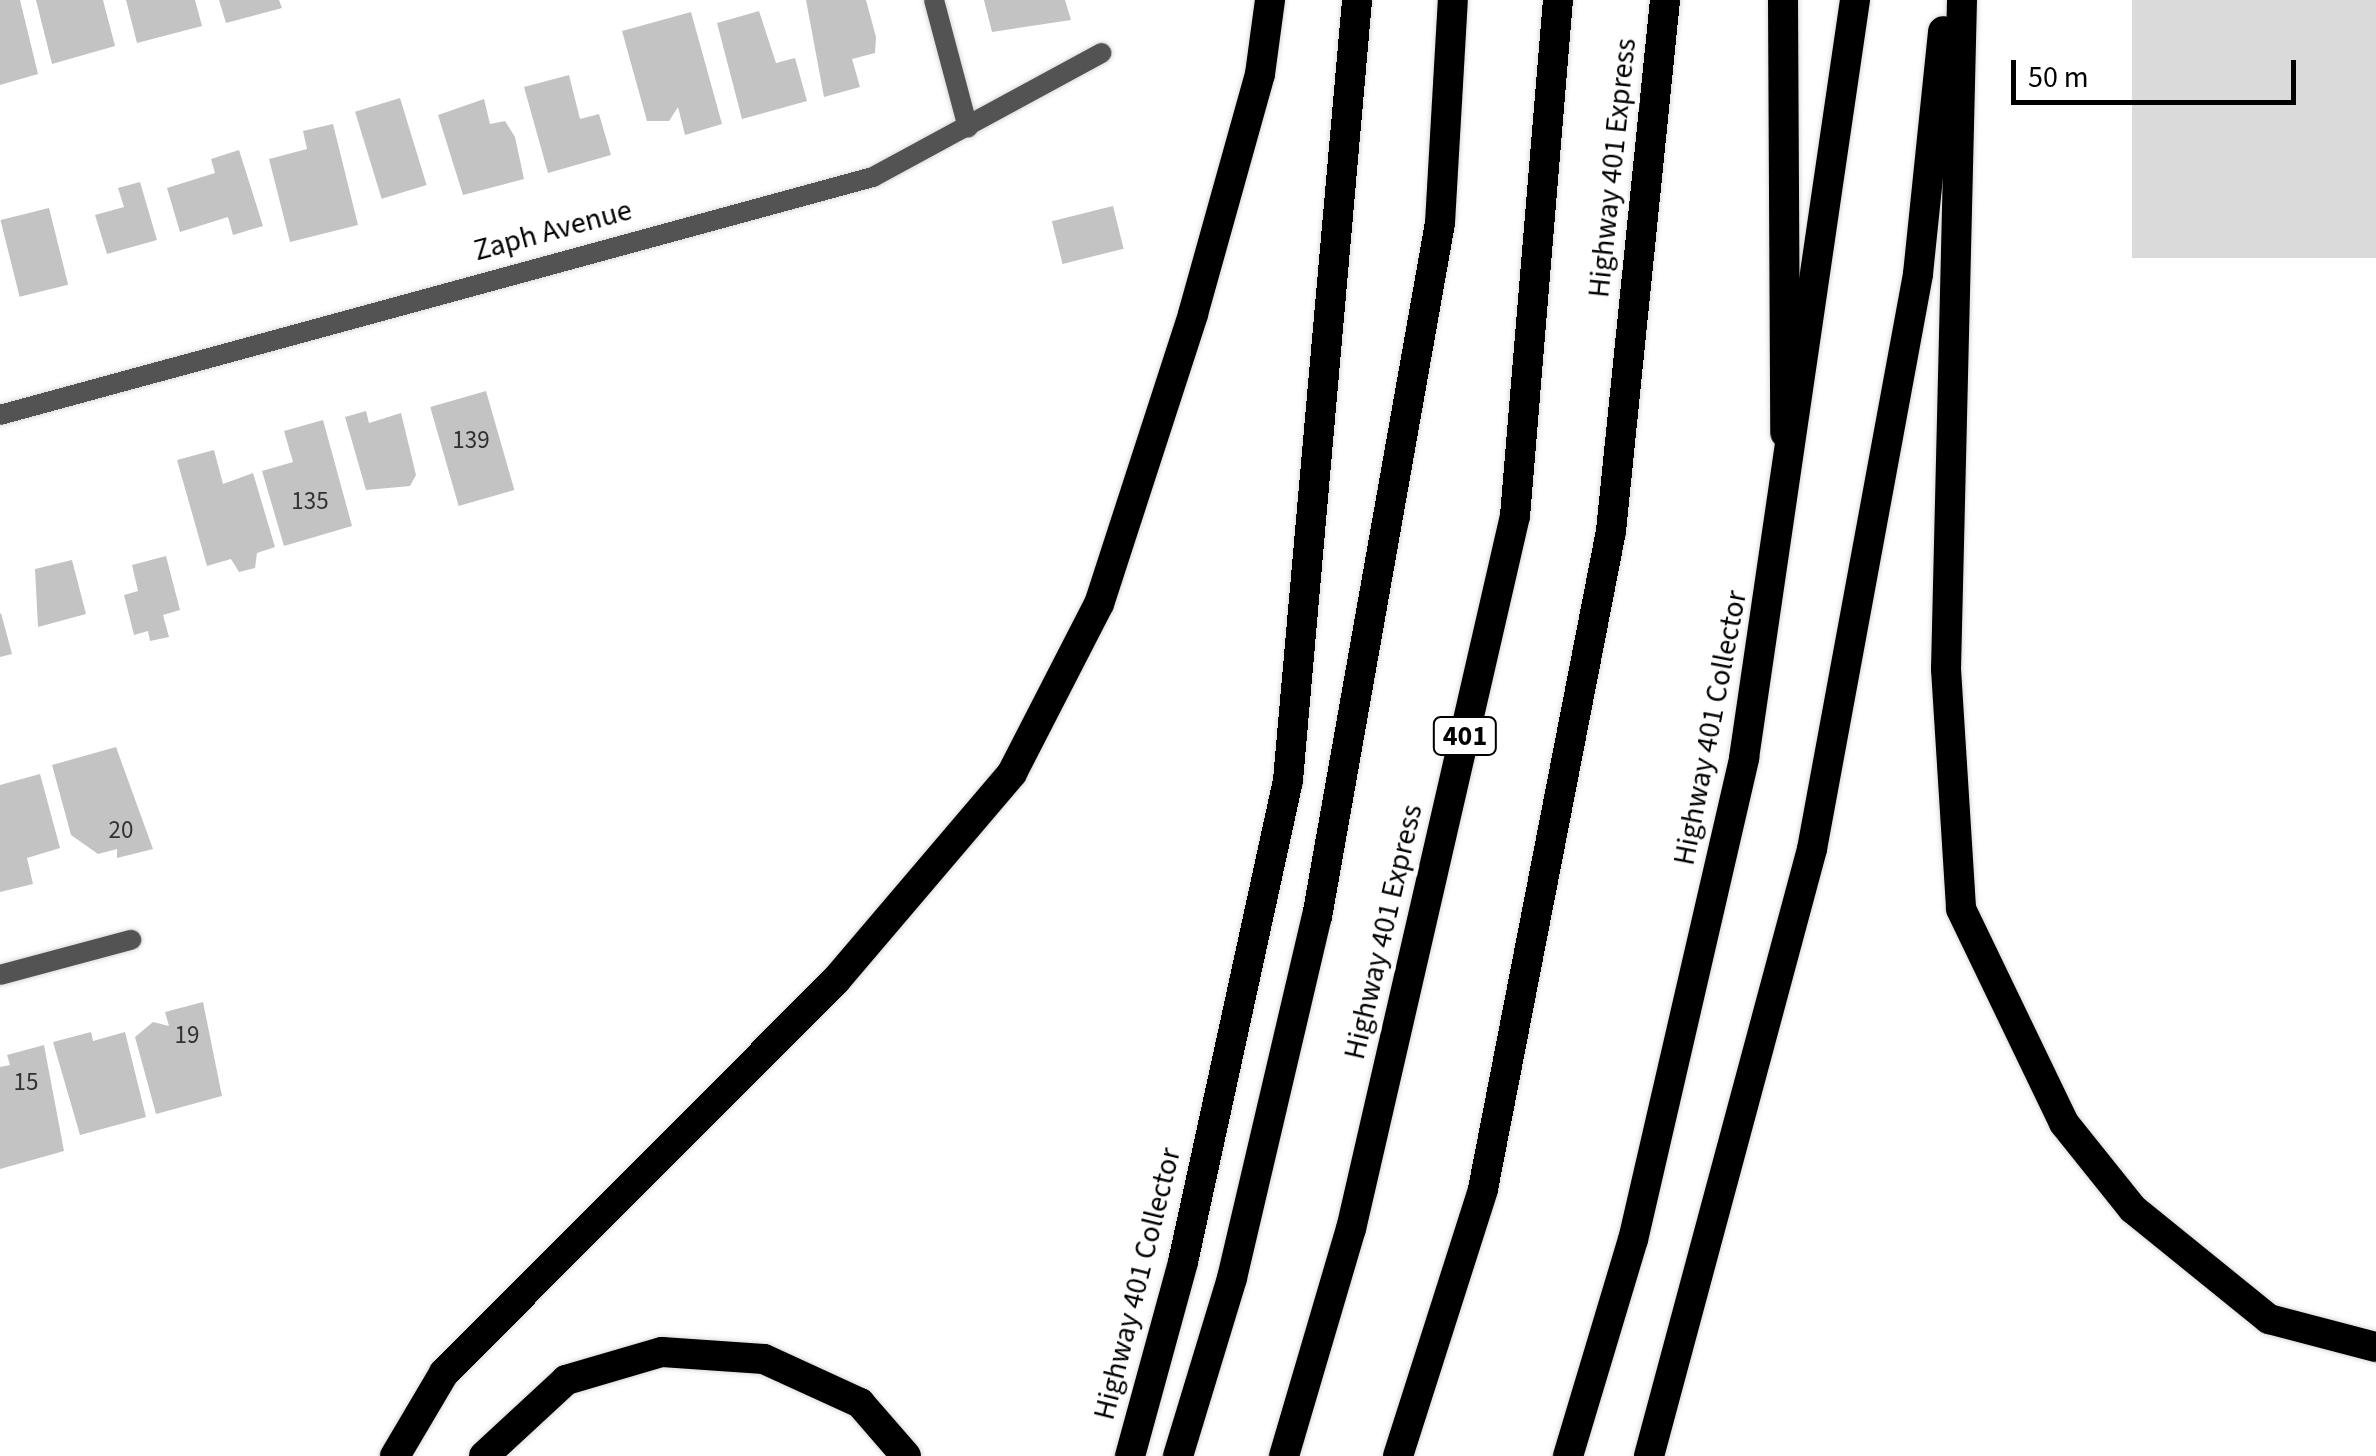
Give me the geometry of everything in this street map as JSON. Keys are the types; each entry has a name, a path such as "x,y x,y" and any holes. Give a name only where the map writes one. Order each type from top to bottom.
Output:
{"highway":[{"path":"395,1456 444,1372 836,980 1012,773 1099,604 1208,259 1260,74 1270,0"},
{"name":"Highway 401 Collector","path":"1130,1456 1183,1262 1288,780 1357,0"},
{"path":"1178,1456 1232,1278 1316,917 1440,223 1453,0"},
{"name":"Highway 401 Express","path":"1284,1456 1352,1230 1516,516 1558,0"},
{"name":"Highway 401 Express","path":"1398,1456 1483,1189 1612,532 1665,0"},
{"path":"1783,0 1777,316 1789,501"},
{"name":"Highway 401 Collector","path":"1568,1456 1687,1014 1789,501 1855,0"},
{"path":"1650,1456 1812,849 1918,274 1946,0"},
{"path":"1962,0 1946,668 1961,909 2064,1123 2133,1209 2269,1319 2376,1347"},
{"path":"484,1456 566,1380 662,1352 764,1359 860,1402 906,1456"}],"street":[{"path":"934,0 968,128"},
{"name":"Zaph Avenue","path":"0,416 872,177 1101,53"},
{"path":"0,975 131,940"}],"shaded area":[{"path":"2132,0 2376,0 2376,258 2132,258"}],"building":[{"path":"0,0 20,0 38,74 0,85"},
{"path":"36,0 103,0 115,46 52,64"},
{"path":"126,0 195,0 202,26 137,43"},
{"path":"219,0 279,0 282,8 226,23"},
{"path":"806,0 866,0 876,37 875,53 852,59 860,87 824,97"},
{"path":"984,0 1065,0 1071,20 992,32"},
{"path":"759,11 776,63 795,58 807,101 742,119 717,23"},
{"path":"691,12 722,124 685,135 678,107 669,121 647,121 622,31"},
{"path":"569,75 580,119 599,114 611,155 548,173 524,87"},
{"path":"400,98 427,185 382,199 355,112"},
{"path":"484,99 490,124 505,121 515,137 524,179 463,195 438,115"},
{"path":"333,124 358,225 290,242 269,159 307,149 303,131"},
{"path":"239,150 263,226 233,235 228,217 180,232 167,188 215,173 211,159"},
{"path":"140,182 157,240 107,254 95,215 124,207 118,188"},
{"path":"1113,206 1124,249 1063,264 1052,221"},
{"path":"49,208 68,285 20,297 0,220"},
{"path":"486,391 514,490 459,506 430,407"},
{"path":"366,411 369,423 401,413 416,475 410,486 366,490 345,417"},
{"path":"323,420 352,526 284,546 262,471 293,462 284,431"},
{"path":"214,450 223,484 253,473 275,547 257,553 255,568 239,572 231,559 207,566 177,460"},
{"path":"166,556 180,610 163,615 169,637 150,641 148,631 134,635 124,595 138,591 132,565"},
{"path":"72,560 86,614 38,627 35,569"},
{"path":"0,614 12,654 0,657"},
{"path":"116,747 153,849 117,858 117,849 98,854 71,835 52,765"},
{"path":"40,774 60,848 27,858 33,884 0,892 0,785"},
{"path":"203,1002 222,1096 156,1114 135,1037 153,1022 169,1026 165,1012"},
{"path":"91,1032 93,1041 125,1032 146,1117 80,1135 53,1042"},
{"path":"44,1045 64,1151 0,1169 0,1067 10,1065 7,1055"}]}
